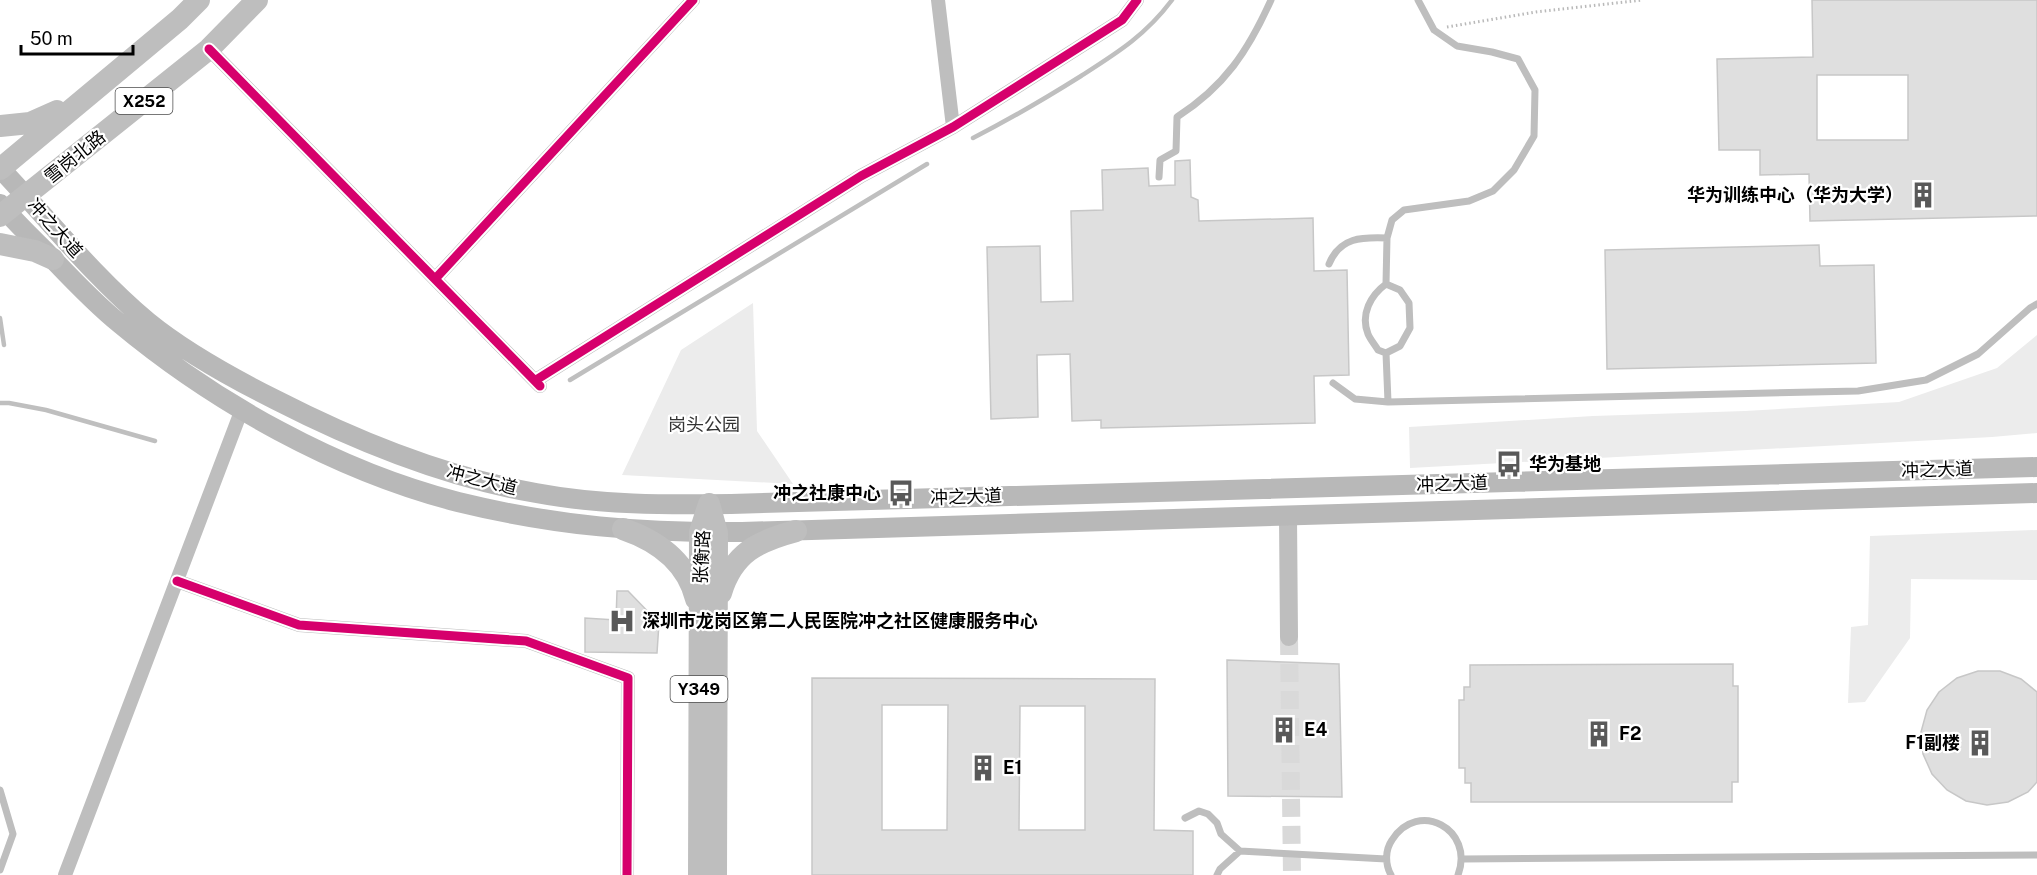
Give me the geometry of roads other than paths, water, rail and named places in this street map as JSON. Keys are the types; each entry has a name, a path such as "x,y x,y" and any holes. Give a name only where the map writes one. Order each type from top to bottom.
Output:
{"main road":[{"name":"X252","path":"0,168 199,0"},
{"name":"雪岗北路","path":"2,211 26,196 209,49 257,0"},
{"path":"0,126 19,126 30,123 86,97"},
{"name":"冲之大道","path":"0,168 104,283 150,323 197,356 247,385 345,434 399,456 447,472 535,493 623,503 709,504 2037,467"},
{"name":"冲之大道","path":"2,211 117,322 198,383 242,409 320,451 363,470 456,501 510,514 566,523 623,530 796,531 2037,493"},
{"path":"0,244 35,251 53,259"},
{"name":"张衡路","path":"699,875 708,616 709,504"},
{"path":"623,530 648,540 670,555 683,570 708,616"},
{"path":"708,616 728,574 740,557 772,537 796,531"},
{"name":"张衡路","path":"708,616 716,875"}],"street":[{"path":"436,278 693,0"},
{"path":"938,0 953,127"},
{"path":"209,49 538,383 861,176 953,127 1122,20 1137,0"},
{"path":"65,875 242,409"},
{"path":"1288,516 1289,637"},
{"path":"177,581 299,624 526,641 628,678 627,875"}],"lane":[{"path":"1160,177 1161,160 1176,151 1177,117 1220,84 1255,35 1271,0"},
{"path":"1386,284 1387,238 1392,220 1404,210 1469,201 1493,191 1514,170 1534,136 1535,90 1518,59 1457,46 1434,30 1418,0"},
{"path":"1329,264 1332,254 1345,243 1362,237 1387,238"},
{"path":"1386,284 1400,290 1409,303 1410,328 1400,346 1386,353 1378,350 1367,332 1367,306 1376,291 1386,284"},
{"path":"1333,383 1355,399 1388,402 1857,391 1926,380 1978,354 2037,304"},
{"path":"1386,353 1388,402"},
{"path":"0,790 14,834 0,870"},
{"path":"1185,818 1199,811 1208,814 1216,823 1221,834 1240,851 1386,859"},
{"path":"1390,875 1386,859 1389,845 1398,831 1412,822 1428,820 1444,825 1456,837 1462,850 1458,875"},
{"path":"1217,875 1220,869 1240,851"},
{"path":"1462,860 2037,855"}],"waterway":[{"path":"973,138 1041,100 1119,51 1152,23 1172,0"},
{"path":"570,380 927,164"},
{"path":"0,318 4,345"},
{"path":"0,403 46,410 155,441"}],"tunnel":[{"path":"1289,637 1292,875"}],"place":[{"name":"华为训练中心（华为大学）","path":"1923,195"},
{"name":"华为基地","path":"1509,464"},
{"name":"冲之社康中心","path":"901,493"},
{"name":"深圳市龙岗区第二人民医院冲之社区健康服务中心","path":"622,621"},
{"name":"E4","path":"1284,730"},
{"name":"F2","path":"1599,734"},
{"name":"F1副楼","path":"1980,743"},
{"name":"E1","path":"983,768"}],"park label":[{"name":"岗头公园","path":"704,425"}]}
